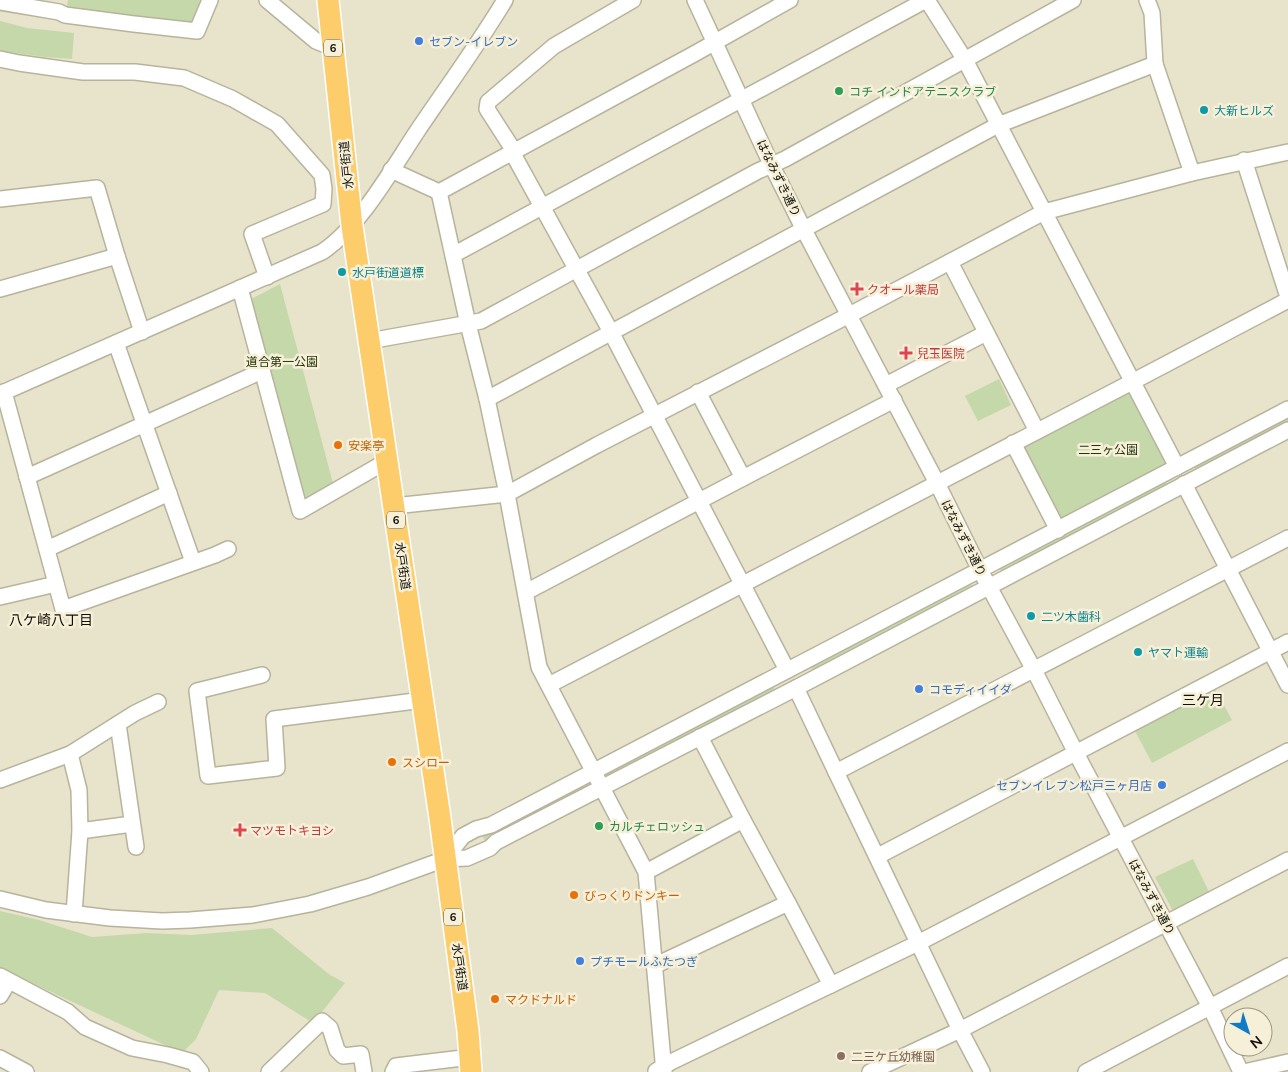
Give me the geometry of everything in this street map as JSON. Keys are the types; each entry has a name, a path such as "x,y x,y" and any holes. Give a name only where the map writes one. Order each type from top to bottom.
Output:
{"highway":[{"name":"水戸街道","path":"328,0 352,226 423,700 471,1064"}],"street":[{"path":"0,2 60,6 65,15 197,31 210,0"},
{"path":"267,0 316,41 333,48"},
{"path":"228,549 63,609 2,393 267,277 322,252 330,246 352,226 505,0"},
{"path":"633,0 554,46 488,102 488,109 513,151 743,584 787,670 982,1072"},
{"name":"はなみずき通り","path":"695,0 771,164 803,228 1210,1007 1242,1072"},
{"path":"439,192 790,0"},
{"path":"454,255 927,0 965,60 1173,463 1177,467"},
{"path":"369,341 482,320 758,170 793,154 1073,0"},
{"path":"1147,0 1152,13 1155,64 1192,173"},
{"path":"0,58 19,63 83,72 135,72 184,78 232,99 277,124 322,175 324,188 323,204 252,234 267,277"},
{"path":"486,399 998,125 1155,64"},
{"path":"394,506 507,494 698,392 1044,212 1244,160 1288,152"},
{"path":"549,685 1132,382 1288,298 1244,160"},
{"path":"391,170 439,192"},
{"path":"0,199 97,188 142,332"},
{"path":"439,192 507,494 539,667 646,872 660,1070"},
{"path":"0,289 117,256"},
{"path":"950,262 1037,431"},
{"path":"240,288 300,511 387,462"},
{"path":"886,385 986,333"},
{"path":"116,343 193,562"},
{"path":"27,477 262,371"},
{"path":"698,392 743,478"},
{"path":"526,592 894,400"},
{"path":"445,859 462,836 476,829 491,825 594,772 1288,409"},
{"path":"0,900 31,907 110,918 162,921 253,915 310,904 368,887 445,859 467,858 490,848 496,842 1288,430"},
{"path":"1013,443 1058,530"},
{"path":"1184,484 1288,685"},
{"path":"47,549 169,493"},
{"path":"836,772 1288,538"},
{"path":"0,597 56,584"},
{"path":"878,856 1288,642"},
{"path":"787,670 795,688"},
{"path":"262,675 197,691 208,776 277,768 274,719 423,700"},
{"path":"0,780 70,754 135,713 158,702"},
{"path":"118,724 136,846"},
{"path":"700,737 831,985"},
{"path":"660,1070 672,1062 918,943 1288,750"},
{"path":"70,754 79,790 80,831 74,914"},
{"path":"646,872 743,820"},
{"path":"80,831 132,824"},
{"path":"870,1072 960,1030 1288,860"},
{"path":"654,966 788,903"},
{"path":"1086,1072 1288,966"},
{"path":"0,996 4,979 68,1012 85,1028 132,1048 193,1062 201,1072"},
{"path":"269,1072 322,1021 330,1028 337,1050 342,1056 361,1054 364,1072"},
{"path":"0,1058 26,1072"},
{"path":"1242,1072 1288,1062"},
{"path":"393,1072 396,1066 471,1064"}],"green space":[{"path":"68,0 200,0 190,27 66,12"},
{"path":"0,21 27,28 74,33 72,59 0,51"},
{"name":"道合第一公園","path":"280,284 334,487 311,500 303,496 249,300"},
{"path":"999,379 1011,405 978,421 965,396"},
{"name":"二三ヶ公園","path":"1129,390 1169,467 1060,520 1021,445"},
{"path":"1288,413 1288,426 1199,470 1195,469 1195,463"},
{"path":"1164,481 1167,484 1166,487 1002,572 998,567"},
{"path":"968,582 973,587 813,671 810,666"},
{"path":"772,686 774,691 611,779 606,773"},
{"path":"1214,687 1232,720 1152,763 1134,729"},
{"path":"589,781 592,786 487,845 480,831"},
{"path":"1193,859 1210,894 1174,913 1155,877"},
{"path":"0,911 39,920 92,937 147,933 191,935 272,928 330,975 345,983 313,1023 265,993 219,990 196,1039 182,1053 0,967"}],"place":[{"name":"セブン-イレブン","path":"419,41"},
{"name":"コチ インドアテニスクラブ","path":"839,91"},
{"name":"大新ヒルズ","path":"1204,110"},
{"name":"水戸街道道標","path":"342,272"},
{"name":"クオール薬局","path":"857,289"},
{"name":"兒玉医院","path":"906,353"},
{"name":"安楽亭","path":"338,445"},
{"name":"二ツ木歯科","path":"1031,616"},
{"name":"ヤマト運輸","path":"1138,652"},
{"name":"コモディイイダ","path":"919,689"},
{"name":"スシロー","path":"392,762"},
{"name":"セブンイレブン松戸三ヶ月店","path":"1162,785"},
{"name":"カルチェロッシュ","path":"599,826"},
{"name":"マツモトキヨシ","path":"240,830"},
{"name":"びっくりドンキー","path":"574,895"},
{"name":"プチモールふたつぎ","path":"580,961"},
{"name":"マクドナルド","path":"495,999"},
{"name":"二三ケ丘幼稚園","path":"841,1056"}],"district":[{"name":"八ケ崎八丁目","path":"51,620"},
{"name":"三ケ月","path":"1203,700"}]}
